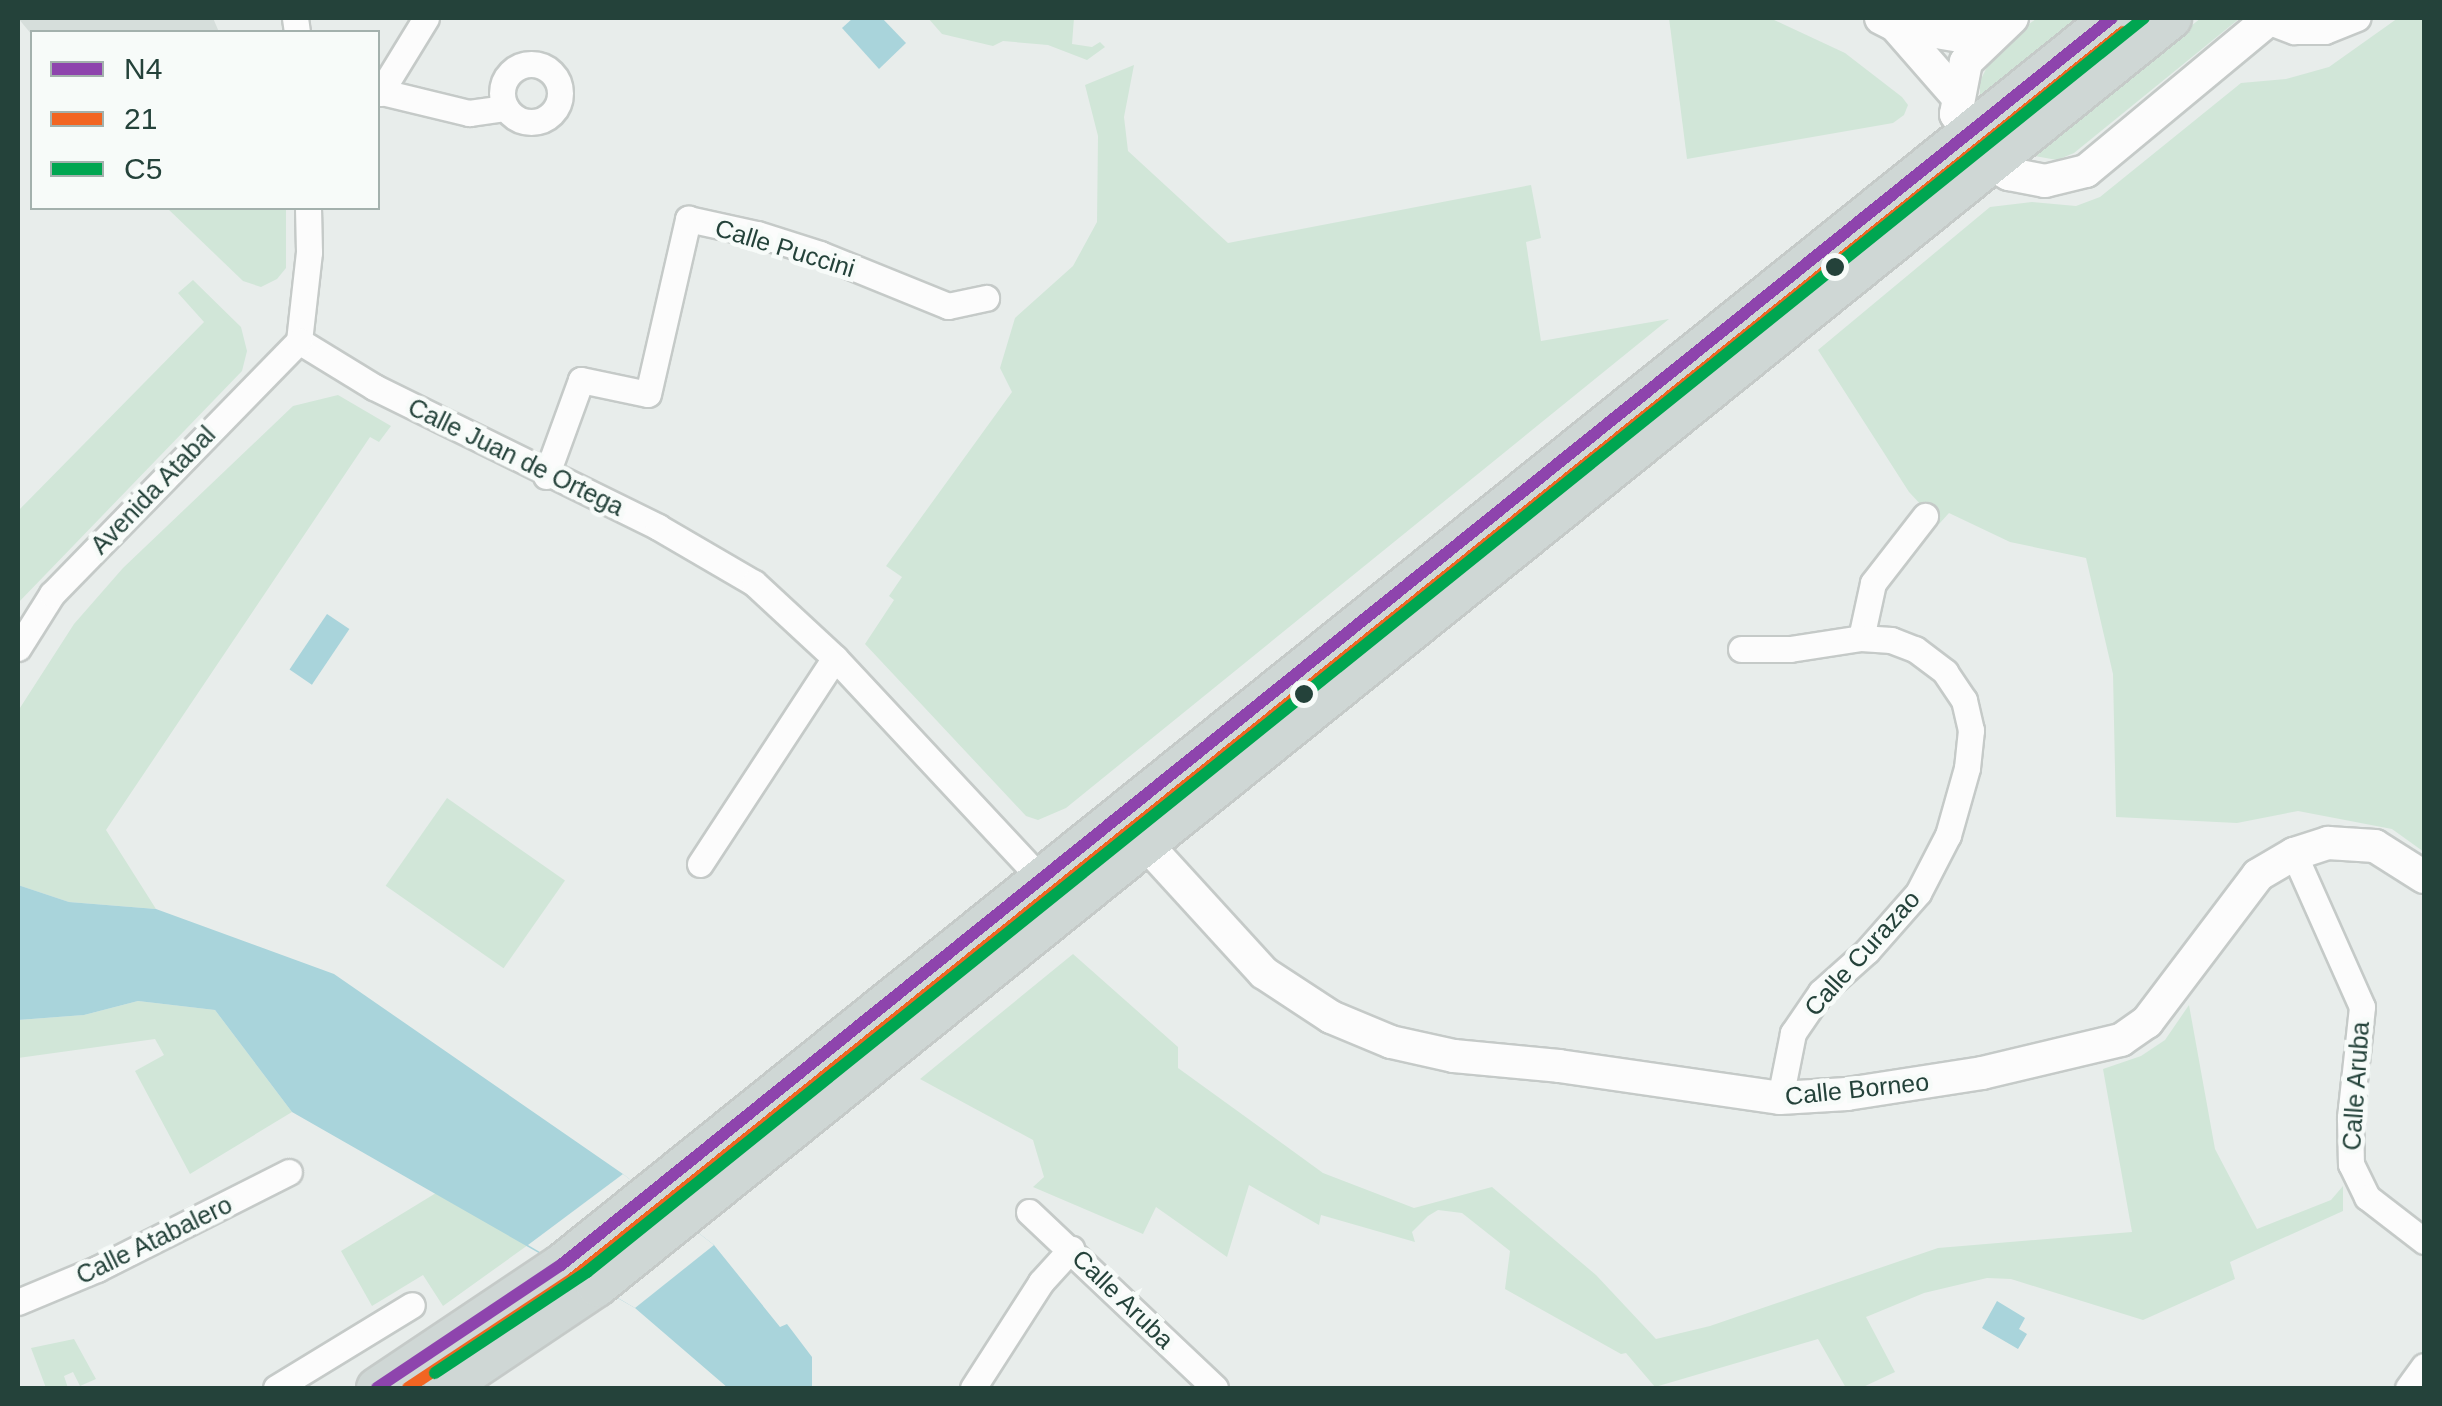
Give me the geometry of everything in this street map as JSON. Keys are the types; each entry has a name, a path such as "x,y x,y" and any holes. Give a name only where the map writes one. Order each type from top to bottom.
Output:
{"main road":[{"path":"377,1388 561,1264 650,1194 2112,18"},
{"path":"445,1388 598,1286 1148,845 1970,131 2171,18"}],"street":[{"path":"380,89 426,18"},
{"path":"1888,21 1970,131 2009,174 2044,181 2086,171 2270,20 2294,31 2325,31 2358,18"},
{"path":"1888,21 1960,36 2004,24"},
{"path":"1970,131 1966,62 2004,24"},
{"path":"380,92 469,113 506,108"},
{"path":"300,341 309,252 308,210"},
{"name":"Calle Puccini","path":"546,476 581,380 648,394 688,219 758,234 820,254 948,306 986,298"},
{"name":"Calle Juan de Ortega","path":"300,341 374,387 546,476 658,527 754,583 835,658 1042,880"},
{"name":"Avenida Atabal","path":"18,648 52,594 300,341"},
{"path":"1861,638 1873,583 1925,516"},
{"name":"Calle Curazao","path":"1741,649 1790,648 1861,638 1915,648 1946,672 1964,700 1971,730 1967,768 1948,835 1918,893 1867,951 1820,992 1793,1033 1780,1098"},
{"path":"700,864 835,658"},
{"name":"Calle Borneo","path":"1148,845 1264,973 1331,1017 1391,1042 1454,1056 1559,1066 1780,1098 1848,1094 1982,1073 2122,1040 2147,1022 2258,875 2294,854 2328,843 2375,846 2424,876"},
{"name":"Calle Aruba","path":"2294,854 2362,1007 2350,1118 2351,1164 2367,1197 2424,1240"},
{"name":"Calle Atabalero","path":"18,1302 96,1270 289,1172"},
{"name":"Calle Aruba","path":"1029,1212 1216,1388"},
{"path":"973,1388 1041,1282 1071,1249"},
{"path":"276,1388 412,1305"},
{"path":"2408,1388 2424,1366"}],"shaded area":[{"path":"18,18 213,18 218,30 30,30"}],"green space":[{"path":"928,18 1074,18 1072,44 1092,47 1100,42 1105,47 1087,60 1048,45 1003,41 993,46 942,34"},
{"path":"1669,18 1770,18 1845,53 1908,105 1904,115 1893,123 1687,159"},
{"path":"2037,18 2083,18 1980,100 1980,81 1995,51"},
{"path":"2201,18 2240,18 2074,153 2057,160 2029,155"},
{"path":"2398,18 2424,18 2424,852 2392,829 2298,811 2237,823 2116,817 2113,674 2086,558 2010,542 1949,513 1939,524 1909,492 1818,350 1990,207 2032,202 2076,206 2100,197 2241,83 2286,79 2329,67"},
{"path":"1134,65 1124,117 1128,151 1228,243 1531,185 1541,238 1526,242 1541,341 1669,319 1066,808 1038,820 1026,816 865,644 894,600 889,596 902,577 886,566 1012,392 1000,368 1015,318 1073,266 1097,222 1098,136 1085,85"},
{"path":"169,210 286,210 286,268 277,279 261,287 243,281"},
{"path":"193,280 241,327 247,351 242,371 18,603 18,511 204,322 178,293"},
{"path":"338,395 391,426 379,442 370,437 106,830 156,909 69,902 18,885 18,711 74,624 123,568 293,406"},
{"path":"447,798 565,881 504,968 386,886"},
{"path":"1073,954 1178,1047 1178,1068 1323,1173 1414,1208 1492,1187 1596,1275 1656,1339 1710,1326 1938,1248 2132,1232 2103,1069 2141,1056 2165,1040 2189,1005 2215,1149 2257,1229 2331,1200 2343,1186 2343,1211 2230,1262 2235,1279 2143,1320 2011,1279 1987,1278 1924,1293 1866,1317 1895,1372 1861,1388 1846,1388 1818,1339 1655,1387 1626,1353 1621,1354 1505,1289 1510,1251 1462,1213 1438,1210 1428,1216 1412,1232 1415,1242 1321,1215 1319,1225 1249,1185 1227,1257 1156,1207 1143,1234 1033,1187 1044,1177 1033,1140 920,1079"},
{"path":"138,1001 215,1010 292,1112 190,1174 135,1071 164,1055 155,1039 18,1058 18,1020 84,1015"},
{"path":"436,1193 528,1245 443,1306 423,1275 372,1306 341,1251"},
{"path":"74,1339 96,1379 80,1386 73,1372 64,1376 68,1388 46,1388 31,1348"}],"water":[{"path":"853,18 882,18 906,43 879,69 842,28"},
{"path":"327,614 349,629 312,685 290,670"},
{"path":"18,885 69,902 156,909 334,974 623,1174 714,1245 780,1327 787,1324 812,1357 812,1388 728,1388 635,1308 292,1112 215,1010 138,1001 84,1015 18,1020"},
{"path":"1997,1301 2025,1318 2019,1329 2027,1334 2018,1349 1982,1328"}],"pier":[{"path":"623,1174 714,1245 635,1308 528,1245"}],"transit line":[{"name":"N4","path":"377,1388 561,1265 2112,18"},
{"name":"C5","path":"435,1373 587,1272 2144,18"},
{"name":"21","path":"408,1388 572,1279 2123,32"}]}
